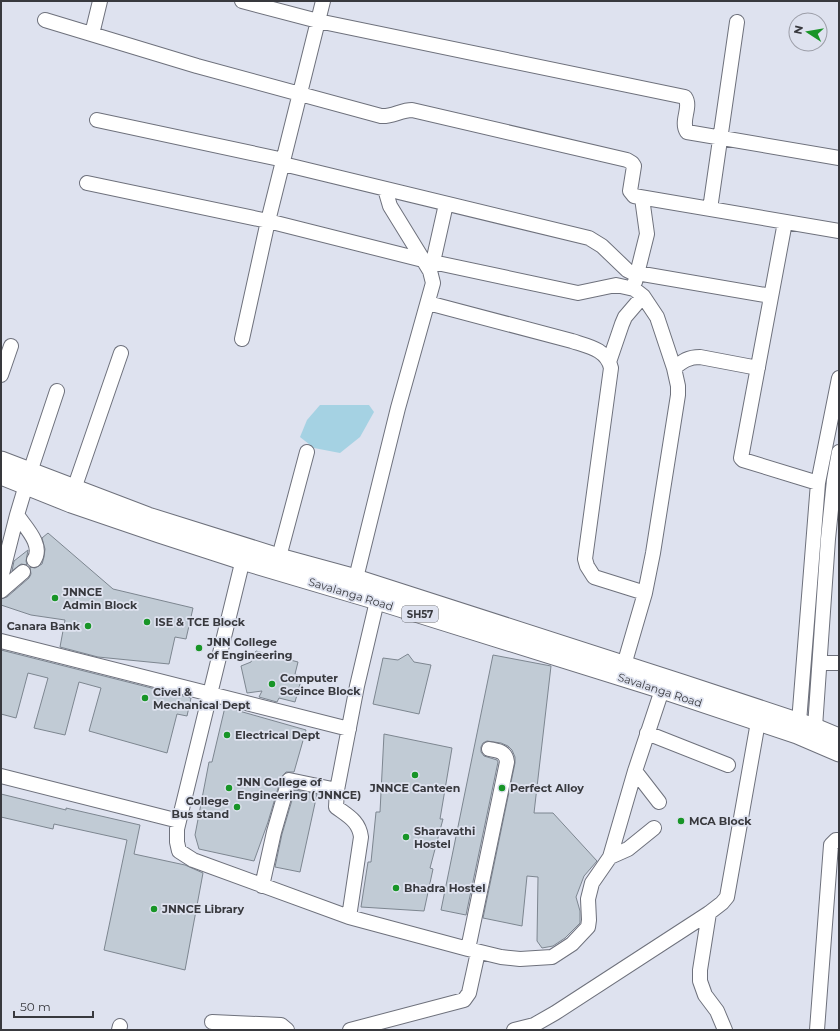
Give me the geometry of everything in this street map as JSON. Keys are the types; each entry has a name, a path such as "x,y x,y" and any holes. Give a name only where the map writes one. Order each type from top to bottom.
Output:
{"main road":[{"name":"Savalanga Road","path":"1,460 28,479 71,504 244,554 279,557 356,578 624,665 664,684 758,722 839,737"},
{"name":"Savalanga Road","path":"1,476 28,479 74,489 148,516 244,554 377,601 664,684 806,732 839,753"}],"street":[{"path":"92,34 100,1"},
{"path":"242,1 318,21 685,97 688,102 684,125 687,132 839,158"},
{"path":"242,339 268,221 323,1"},
{"path":"45,20 197,66 381,116 412,110 627,160 634,166 630,191 634,196 839,231"},
{"path":"710,209 737,22"},
{"path":"97,120 283,162 385,189 589,238 602,246 627,270 636,273 771,296"},
{"path":"87,183 268,221 428,261 578,293 616,285 638,292 658,317 674,368 678,386 678,395 653,553 645,593 624,665"},
{"path":"356,578 398,408 433,284 428,261 390,206 385,189"},
{"path":"609,362 622,324 638,292 636,273 647,234 642,198"},
{"path":"428,261 446,204"},
{"path":"785,222 741,458 743,460 818,483"},
{"path":"428,304 572,341 601,352 609,362 611,368 585,559 587,566 594,577 645,593"},
{"path":"1,375 10,346"},
{"path":"74,489 121,353"},
{"path":"674,368 686,359 700,357 758,368"},
{"path":"806,732 818,483 839,378"},
{"path":"1,578 17,515 57,391"},
{"path":"279,557 307,452"},
{"path":"806,732 820,663 828,539 834,480 839,452"},
{"path":"17,515 37,545 37,555 34,560"},
{"path":"244,554 179,821 177,836 179,851 193,860 349,917 473,951 501,957 520,959 552,957 572,944 588,928 588,899 592,883 610,857 635,771 664,684"},
{"path":"1,591 23,572"},
{"path":"349,917 361,836 360,828 355,821 336,808 337,790 357,686 377,601"},
{"path":"1,641 349,729"},
{"path":"820,663 839,663"},
{"path":"514,1030 534,1025 545,1025 709,913 727,897 758,722"},
{"path":"648,733 728,765"},
{"path":"350,1030 464,1000 469,993 473,951 507,762 503,752 489,749"},
{"path":"635,771 659,802"},
{"path":"1,776 179,821"},
{"path":"262,886 274,832 289,780 337,790"},
{"path":"610,857 628,850 654,828"},
{"path":"817,1030 831,845 836,840 839,840"},
{"path":"709,913 700,970 700,981 705,995 717,1011 725,1030"},
{"path":"212,1022 281,1024 287,1030"}],"water":[{"path":"320,405 369,405 374,412 360,437 340,453 314,448 300,437 307,420"}],"building":[{"path":"48,533 113,589 193,608 186,639 175,637 169,664 98,657 60,647 65,620 31,615 1,605 1,599 7,597 29,578 31,574 30,567 35,568 42,564 45,549 42,538"},
{"path":"28,550 26,561 27,565 21,564 12,571 14,561"},
{"name":"Civel & Mechanical Dept","path":"1,650 191,698 187,716 177,714 167,753 89,731 101,688 79,682 65,735 34,728 48,678 28,673 16,718 1,714"},
{"name":"Computer Sceince Block","path":"256,651 298,662 295,674 302,677 295,702 279,698 277,702 259,697 262,691 247,693 241,666 251,662"},
{"path":"408,654 414,662 431,665 419,714 373,704 383,658 398,660"},
{"name":"Perfect Alloy","path":"493,655 551,666 534,813 553,813 597,861 584,876 576,897 580,911 580,923 565,938 553,946 542,948 537,941 538,877 527,876 522,926 483,918 515,763 515,757 512,750 508,746 501,743 487,741 483,743 481,747 481,752 484,756 497,760 498,762 466,915 441,910"},
{"path":"225,707 306,730 294,772 286,772 281,778 268,822 254,861 199,849 195,835 209,762 212,762"},
{"path":"384,734 452,748 440,819 443,819 430,868 433,869 424,911 361,907 368,862 371,862 376,812 380,812"},
{"path":"295,790 317,794 300,872 275,867 282,834"},
{"name":"JNNCE Library","path":"1,794 66,810 66,808 140,825 134,854 185,865 203,873 185,970 104,950 127,840 54,824 53,829 1,817"}],"place":[{"name":"JNNCE Admin Block","path":"55,598"},
{"name":"ISE & TCE Block","path":"147,622"},
{"name":"Canara Bank","path":"88,626"},
{"name":"JNN College of Engineering","path":"199,648"},
{"name":"Computer Sceince Block","path":"272,684"},
{"name":"Civel & Mechanical Dept","path":"145,698"},
{"name":"Electrical Dept","path":"227,735"},
{"name":"JNNCE Canteen","path":"415,775"},
{"name":"JNN College of Engineering ( JNNCE)","path":"229,788"},
{"name":"Perfect Alloy","path":"502,788"},
{"name":"College Bus stand","path":"237,807"},
{"name":"MCA Block","path":"681,821"},
{"name":"Sharavathi Hostel","path":"406,837"},
{"name":"Bhadra Hostel","path":"396,888"},
{"name":"JNNCE Library","path":"154,909"}]}
